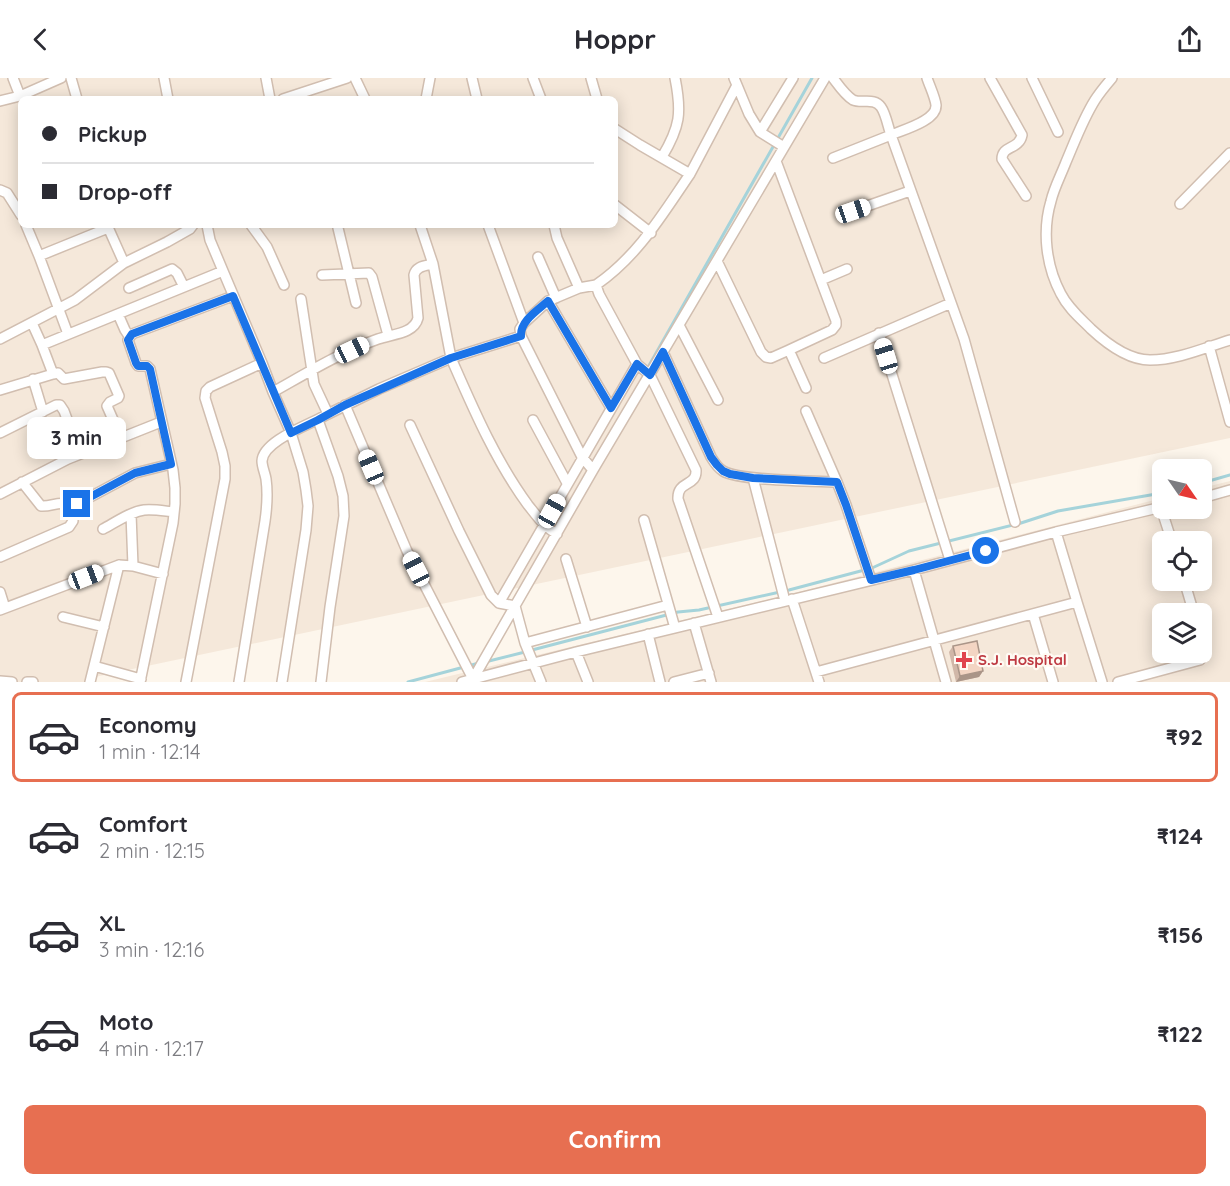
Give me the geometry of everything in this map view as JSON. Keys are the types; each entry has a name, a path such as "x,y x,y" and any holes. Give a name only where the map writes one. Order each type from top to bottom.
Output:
{"street":[{"path":"13,78 20,96 60,78"},
{"path":"71,78 76,96"},
{"path":"164,78 167,96"},
{"path":"266,78 269,96"},
{"path":"293,96 347,78"},
{"path":"355,78 364,96"},
{"path":"427,96 430,78"},
{"path":"472,78 476,96"},
{"path":"541,96 534,80 547,78"},
{"path":"591,78 596,96"},
{"path":"662,157 673,139 678,123 679,107 675,78"},
{"path":"764,135 793,78"},
{"path":"507,605 550,530 567,483 611,408 642,369 663,352 776,161 781,146 825,78"},
{"path":"833,78 851,99 859,102 872,101 881,108 964,339 1015,522"},
{"path":"833,158 929,119 935,113 936,106 927,78"},
{"path":"990,78 1022,135 1022,140 1018,144 1001,155 1026,196"},
{"path":"1032,78 1058,132"},
{"path":"1112,78 1095,101 1080,129 1051,200 1046,225 1046,245 1061,294 1074,312 1093,331 1134,358 1168,359 1230,340"},
{"path":"735,82 748,114 764,135 781,146"},
{"path":"593,470 582,458 521,336 520,329 552,299 579,288 596,285 614,273 633,254 651,233 690,174 735,82"},
{"path":"0,101 18,96"},
{"path":"618,131 690,174"},
{"path":"1180,204 1230,153"},
{"path":"717,261 756,342 766,357 771,358 789,350 832,330 836,325 776,161"},
{"path":"0,190 7,193 18,208"},
{"path":"853,211 910,191"},
{"path":"618,207 651,233"},
{"path":"27,228 68,334"},
{"path":"39,256 102,228"},
{"path":"108,228 124,263"},
{"path":"0,338 75,300 124,263 190,228"},
{"path":"208,228 210,240 291,433 303,472 308,506 282,682"},
{"path":"254,228 267,247 284,285"},
{"path":"338,228 356,303"},
{"path":"421,228 433,264 451,358 498,456 520,494 550,530"},
{"path":"489,228 524,323"},
{"path":"555,228 579,288"},
{"path":"538,257 552,299 611,408"},
{"path":"273,392 366,343 411,329 418,318 415,271 418,267 433,264"},
{"path":"129,288 172,269 177,273 184,287"},
{"path":"821,280 847,269"},
{"path":"42,345 223,271"},
{"path":"322,275 369,273 388,335"},
{"path":"596,285 696,470 693,480 678,491 678,499 716,610"},
{"path":"129,336 233,296"},
{"path":"301,299 314,384 328,414"},
{"path":"824,358 951,303"},
{"path":"94,666 140,680 174,512 175,488 171,464 150,369 147,366 138,366 136,363 128,340 129,336 118,314"},
{"path":"32,322 53,374"},
{"path":"679,325 718,400"},
{"path":"879,333 949,557"},
{"path":"239,682 265,521 266,478 262,461 270,445 345,405 451,358 521,336"},
{"path":"1209,346 1230,422"},
{"path":"789,350 806,387"},
{"path":"663,352 711,457 723,471 753,478 837,482"},
{"path":"186,682 225,479 225,466 205,398 206,392 210,387 262,363"},
{"path":"472,681 507,605 550,530 593,470 642,369"},
{"path":"0,390 53,374 58,374 64,379 106,372 119,396 107,406 121,438"},
{"path":"33,379 43,412"},
{"path":"0,434 60,405 80,454"},
{"path":"345,405 407,551 472,681"},
{"path":"806,411 846,505 869,573"},
{"path":"318,420 338,476 343,496 344,516 321,682"},
{"path":"533,420 567,483"},
{"path":"0,494 80,454 161,422"},
{"path":"410,425 491,595 507,605 541,682"},
{"path":"72,510 77,504 135,473 171,464"},
{"path":"753,478 786,596 818,677 934,640 1077,602"},
{"path":"0,557 69,527 73,521 72,510 66,504 41,506 22,482"},
{"path":"1212,495 1230,490"},
{"path":"103,529 142,510 174,512"},
{"path":"462,682 498,678 529,652 587,627 672,616 694,623 716,610 786,596 869,573 914,570 949,557 1152,510"},
{"path":"131,514 133,566"},
{"path":"644,520 672,616"},
{"path":"1056,532 1102,682"},
{"path":"566,559 587,627"},
{"path":"0,592 3,609 119,565 133,566 163,574"},
{"path":"90,682 119,565"},
{"path":"914,570 946,682"},
{"path":"1033,614 1053,682"},
{"path":"529,652 576,652 648,633 672,616"},
{"path":"63,617 104,627"},
{"path":"674,682 710,678 694,623"},
{"path":"648,633 660,682"},
{"path":"576,652 588,682"},
{"path":"1118,682 1189,663"},
{"path":"1158,671 1161,682"},
{"path":"0,681 12,682"},
{"path":"27,682 33,682"}],"shaded area":[{"path":"0,78 1230,78 1230,438 90,678 88,682 0,682"},
{"path":"1230,481 1230,682 425,682 787,595 1152,501 1152,519 1212,519 1212,486"}],"building":[{"path":"977,641 983,671 960,676 953,646"}],"waterway":[{"path":"647,369 812,78"},
{"path":"1212,480 1230,475"},
{"path":"532,650 678,612 699,610 789,590 872,568 909,551 1021,523 1058,511 1152,495"},
{"path":"485,662 525,652"},
{"path":"408,682 479,663"}],"place":[{"name":"S.J. Hospital","path":"964,660"}],"route":[{"path":"77,504 135,473 171,464 150,369 147,366 138,366 136,363 128,340 132,334 233,296 291,433 379,389 451,358 521,336 520,329 524,323 548,301 611,408 637,364 650,375 663,352 711,457 723,471 753,478 837,482 871,580 986,551"}]}
